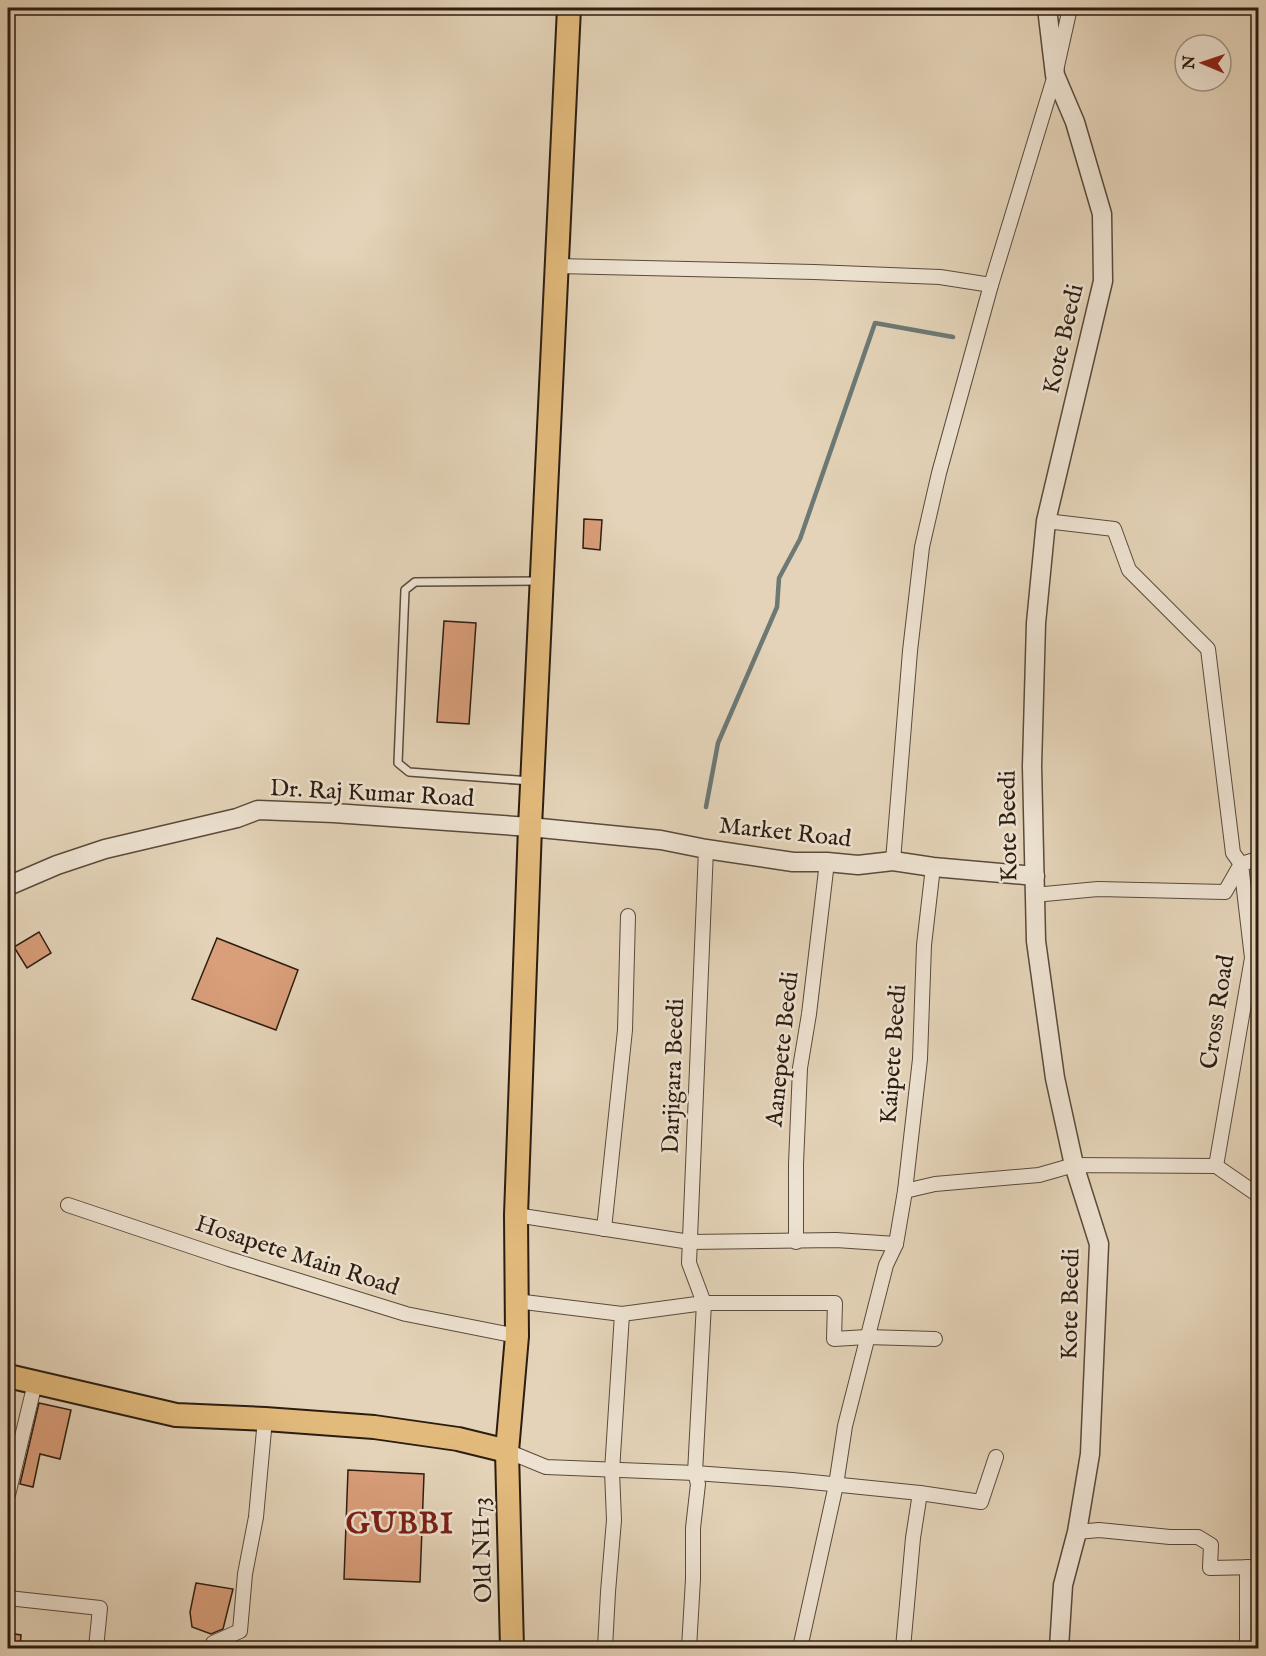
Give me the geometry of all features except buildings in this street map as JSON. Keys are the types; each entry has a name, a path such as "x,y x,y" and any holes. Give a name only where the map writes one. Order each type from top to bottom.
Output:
{"main road":[{"name":"Old NH73","path":"512,1648 507,1451 517,1336 516,1215 530,827 569,8"},
{"path":"8,1377 177,1415 374,1426 458,1439 507,1451"}],"street":[{"name":"Kote Beedi","path":"1047,8 1055,75 1075,122 1102,214 1103,281 1046,521 1035,635 1032,766 1036,940 1055,1078 1074,1165 1099,1244 1090,1454 1077,1532 1063,1585 1059,1648"},
{"path":"893,861 910,651 922,547 939,473 991,285 1055,75 1070,8"},
{"path":"557,266 940,277 991,285"},
{"name":"Cross Road","path":"1046,521 1114,529 1129,570 1208,649 1233,853 1241,864 1252,957 1216,1166"},
{"name":"Dr. Raj Kumar Road","path":"8,886 57,865 105,849 237,818 258,810 530,827"},
{"name":"Market Road","path":"530,827 662,840 794,862 827,862 858,866 893,861 1035,876"},
{"name":"Darjigara Beedi","path":"704,1303 689,1263 691,1133 706,849"},
{"path":"1034,895 1098,889 1225,892 1241,864 1258,859"},
{"name":"Aanepete Beedi","path":"796,1242 800,1068 809,1014 827,862"},
{"name":"Kaipete Beedi","path":"800,1648 836,1485 845,1426 886,1265 896,1244 905,1191 920,1059 924,945 933,867"},
{"path":"604,1229 625,1030 628,916"},
{"path":"905,1191 934,1184 1039,1175 1074,1165 1216,1166 1258,1196"},
{"name":"Hosapete Main Road","path":"68,1205 251,1266 406,1314 517,1336"},
{"path":"516,1215 690,1242 836,1240 896,1244"},
{"path":"516,1301 622,1314 704,1303 835,1303 834,1339 867,1337 935,1339"},
{"path":"689,1648 693,1528 698,1484 694,1473 704,1303"},
{"path":"605,1648 614,1520 612,1471 622,1314"},
{"path":"8,1495 35,1383"},
{"path":"211,1648 213,1643 240,1631 245,1574 256,1517 265,1419"},
{"path":"507,1451 546,1467 694,1473 792,1480 920,1493 981,1502 996,1457"},
{"path":"903,1648 912,1538 920,1493"},
{"path":"1077,1532 1099,1530 1170,1537 1198,1537 1211,1545 1210,1568 1253,1567 1247,1648"},
{"path":"8,1598 100,1608 96,1648"}],"lane":[{"path":"532,782 408,771 398,763 405,590 415,582 542,581"}],"waterway":[{"path":"706,807 718,743 777,607 779,578 800,539 875,323 953,337"}],"district":[{"name":"GUBBI","path":"400,1525"}]}
